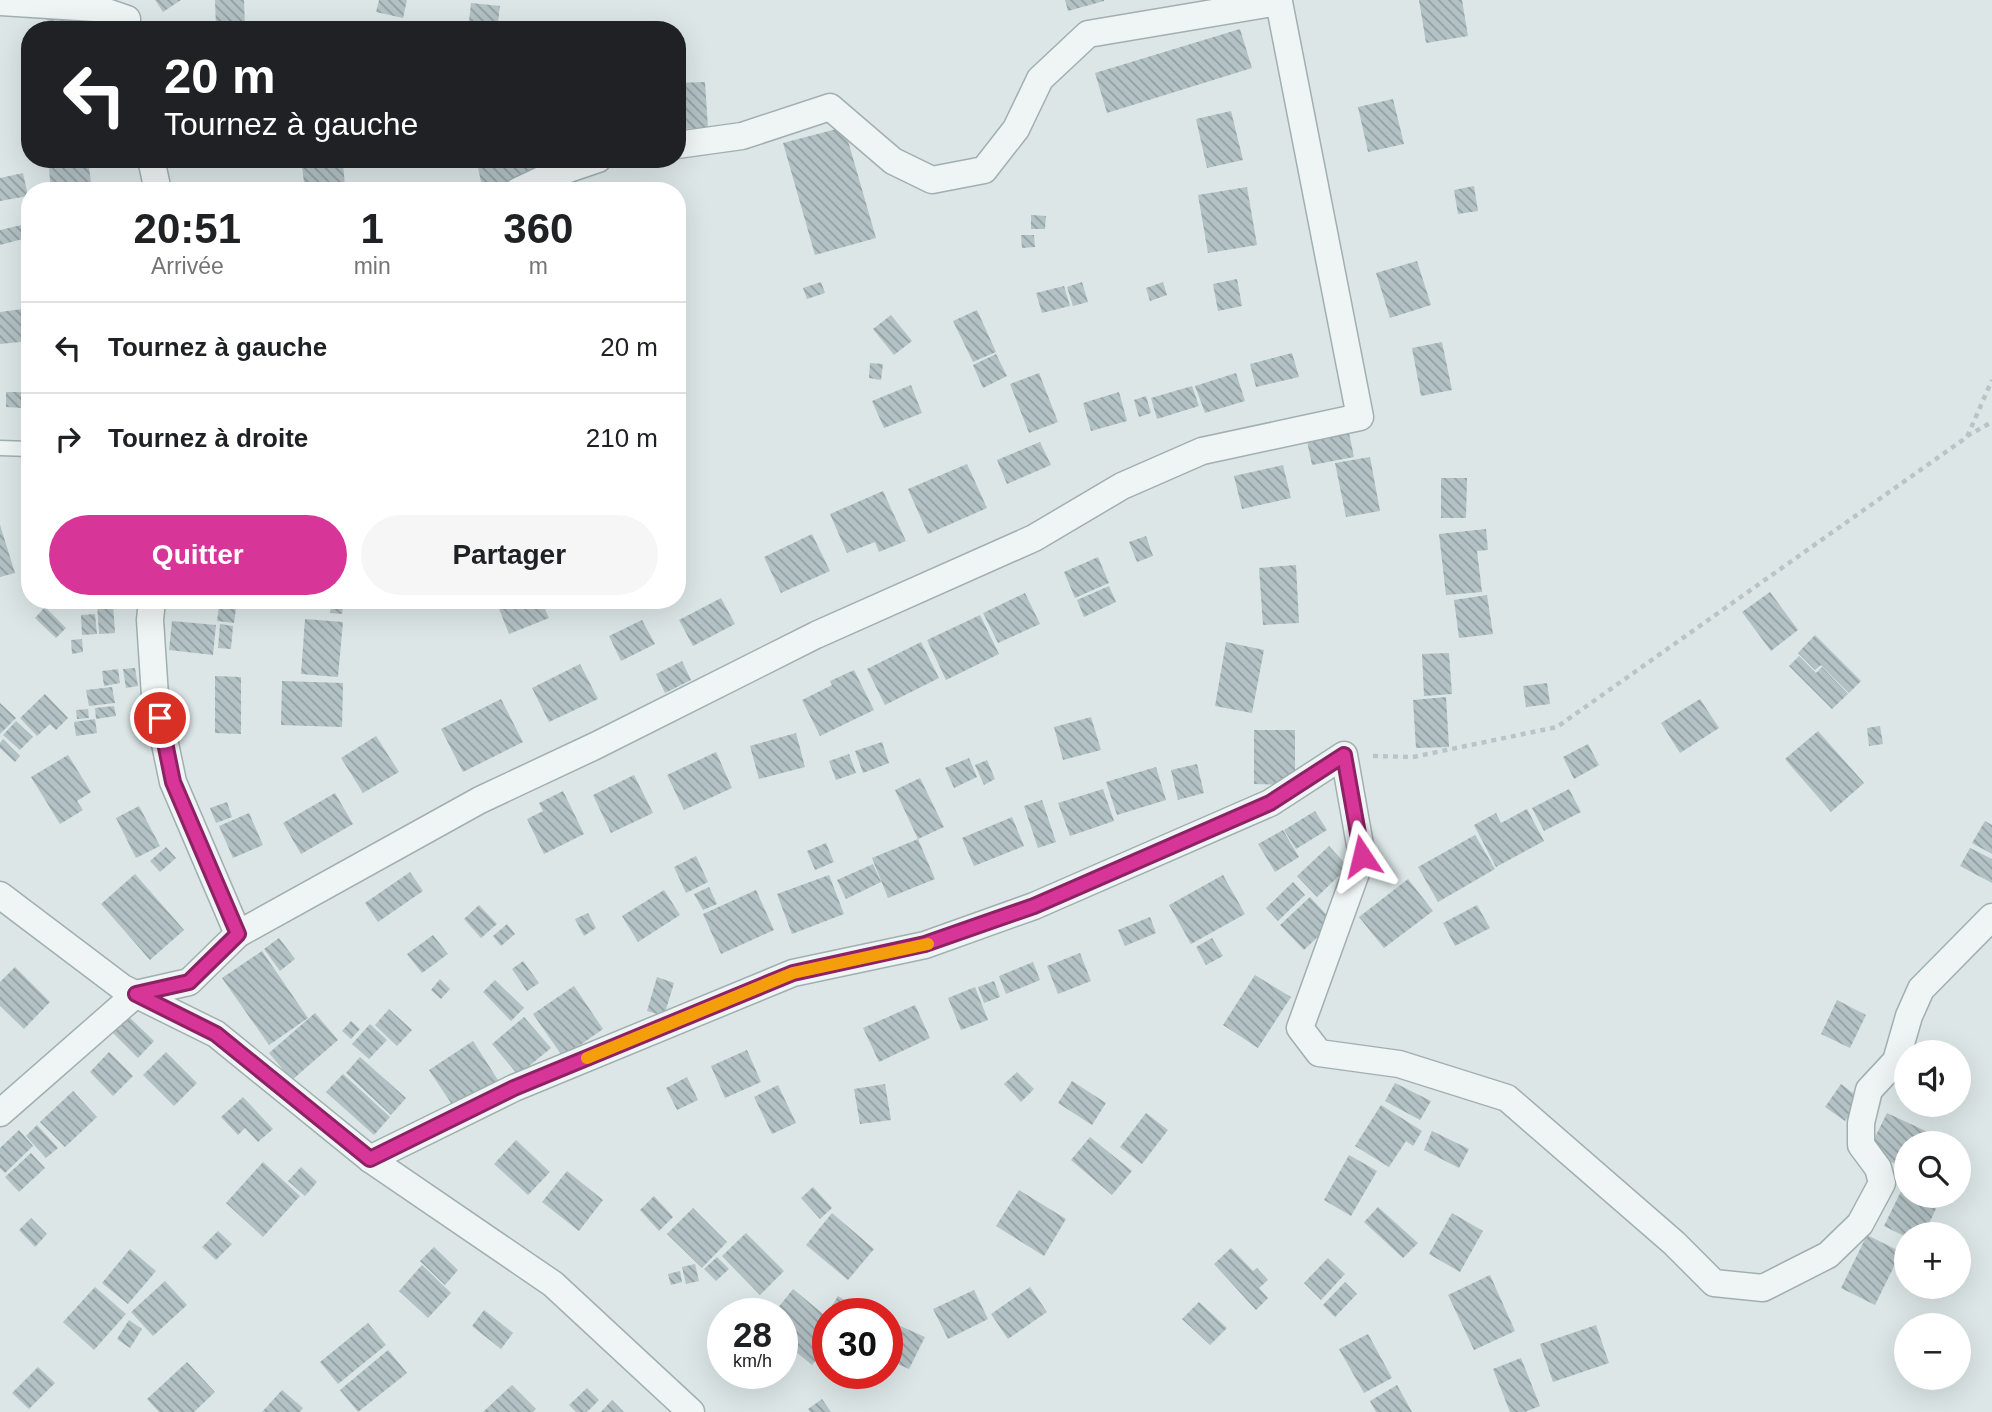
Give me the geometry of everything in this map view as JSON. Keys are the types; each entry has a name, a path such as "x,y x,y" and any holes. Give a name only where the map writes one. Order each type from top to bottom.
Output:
{"street":[{"path":"0,2 95,8 128,16"},
{"path":"0,1113 136,994 189,982 238,934 480,800 595,746 816,635 1034,538 1122,486 1202,451 1360,417 1279,2 1088,34 1040,79 1016,129 984,170 932,180 893,162 830,107 742,136 686,144"},
{"path":"537,182 572,168"},
{"path":"151,609 155,696 173,782 238,934"},
{"path":"370,1159 514,1088 793,973 925,944 1034,906 1270,803 1344,755 1362,856 1300,1028 1318,1053 1399,1064 1507,1098 1674,1243 1714,1283 1763,1288 1828,1255 1860,1224 1882,1183 1878,1168 1861,1146 1861,1123 1869,1090 1895,1061 1909,1016 1921,989 1992,916"},
{"path":"0,895 123,988 216,1034 370,1159 553,1284 691,1412"}],"lane":[{"path":"0,448 21,449"}],"path":[{"path":"1966,437 1992,380"},
{"path":"1344,755 1413,757 1557,727 1966,437 1992,422"}],"building":[{"path":"155,0 181,0 163,12"},
{"path":"215,0 244,0 245,21 216,21"},
{"path":"379,0 407,0 403,18 376,12"},
{"path":"1065,0 1104,0 1104,1 1068,11"},
{"path":"1419,0 1462,0 1468,36 1426,43"},
{"path":"471,3 500,6 498,21 469,21"},
{"path":"86,13 86,21 47,21 47,15"},
{"path":"1240,29 1252,68 1107,113 1095,73"},
{"path":"705,82 708,128 686,129 686,83"},
{"path":"1393,99 1404,144 1368,152 1358,107"},
{"path":"1231,111 1243,160 1207,168 1196,119"},
{"path":"844,127 876,238 815,255 783,143"},
{"path":"49,168 89,168 91,182 50,182"},
{"path":"302,168 343,168 345,182 304,182"},
{"path":"478,168 534,168 536,177 516,182 481,182"},
{"path":"23,173 25,182 21,182 21,197 0,201 0,178"},
{"path":"1474,186 1478,211 1458,214 1454,190"},
{"path":"1247,187 1257,245 1208,253 1198,195"},
{"path":"1031,215 1046,216 1045,229 1031,229"},
{"path":"21,225 21,239 0,245 0,230"},
{"path":"1021,235 1034,235 1035,247 1022,248"},
{"path":"1417,261 1431,305 1390,318 1376,273"},
{"path":"1237,279 1242,306 1218,311 1213,284"},
{"path":"821,282 825,293 807,299 803,288"},
{"path":"1082,282 1088,302 1073,306 1067,287"},
{"path":"1163,282 1167,295 1150,301 1146,288"},
{"path":"1064,286 1070,306 1042,313 1036,293"},
{"path":"21,309 21,342 0,344 0,312"},
{"path":"977,310 996,352 973,362 953,321"},
{"path":"891,315 912,341 894,355 873,329"},
{"path":"1442,342 1452,390 1421,396 1412,348"},
{"path":"1292,353 1299,377 1256,387 1250,364"},
{"path":"996,354 1007,376 983,388 973,365"},
{"path":"870,363 883,364 881,380 869,378"},
{"path":"1039,373 1058,422 1029,433 1010,384"},
{"path":"1236,373 1245,401 1205,413 1195,386"},
{"path":"911,385 922,413 884,428 872,401"},
{"path":"1192,386 1199,406 1157,419 1151,398"},
{"path":"6,392 21,392 21,408 6,407"},
{"path":"1119,392 1127,421 1091,431 1083,403"},
{"path":"1146,396 1151,413 1139,417 1134,400"},
{"path":"1349,433 1354,457 1312,465 1307,441"},
{"path":"1040,442 1051,465 1007,484 997,460"},
{"path":"1370,457 1380,511 1346,517 1335,463"},
{"path":"967,464 987,508 928,534 908,489"},
{"path":"1283,465 1291,498 1242,509 1234,476"},
{"path":"1441,478 1467,478 1466,518 1441,518"},
{"path":"883,491 906,541 879,552 875,542 847,553 830,514"},
{"path":"0,525 15,573 0,577"},
{"path":"1486,529 1488,550 1477,551 1482,592 1446,595 1439,534"},
{"path":"812,534 830,571 781,593 764,557"},
{"path":"1146,536 1153,556 1137,562 1129,542"},
{"path":"1098,557 1109,583 1075,598 1064,572"},
{"path":"1296,565 1299,623 1263,625 1259,568"},
{"path":"1109,586 1116,602 1084,617 1077,600"},
{"path":"1770,592 1798,630 1771,651 1742,612"},
{"path":"1025,593 1040,624 998,643 983,613"},
{"path":"1487,595 1493,634 1459,638 1454,600"},
{"path":"721,598 735,624 693,646 679,620"},
{"path":"43,609 47,609 66,628 56,638 35,618"},
{"path":"97,609 113,609 115,633 99,634"},
{"path":"219,609 236,609 234,623 217,621"},
{"path":"331,609 343,609 342,614 330,613"},
{"path":"499,609 545,609 549,618 509,634"},
{"path":"95,614 97,634 82,635 81,615"},
{"path":"980,615 999,654 946,680 927,640"},
{"path":"305,619 343,622 338,677 301,674"},
{"path":"642,620 655,644 621,661 609,636"},
{"path":"172,621 216,625 213,655 169,650"},
{"path":"220,624 233,626 231,649 218,648"},
{"path":"1815,635 1861,681 1849,693 1821,665 1815,670 1798,653"},
{"path":"82,639 83,652 72,654 71,640"},
{"path":"921,642 939,678 885,705 867,669"},
{"path":"1226,642 1264,650 1252,713 1215,706"},
{"path":"1449,653 1452,694 1424,696 1422,654"},
{"path":"1799,656 1816,673 1822,667 1848,694 1832,709 1789,666"},
{"path":"682,661 691,680 665,693 656,674"},
{"path":"580,664 598,699 549,722 532,688"},
{"path":"135,668 138,686 126,688 123,669"},
{"path":"118,669 120,683 104,686 102,671"},
{"path":"854,670 874,710 820,736 802,700 832,685 830,681"},
{"path":"215,676 241,677 241,734 215,733"},
{"path":"282,681 343,683 342,727 281,725"},
{"path":"1547,683 1550,704 1526,707 1523,686"},
{"path":"112,687 115,703 89,706 86,690"},
{"path":"45,694 68,718 56,730 50,724 37,736 20,718"},
{"path":"1446,697 1449,747 1416,748 1413,700"},
{"path":"501,699 523,742 463,772 441,729"},
{"path":"1700,699 1719,728 1680,753 1661,723"},
{"path":"0,703 16,718 0,734"},
{"path":"114,706 116,716 96,719 95,708"},
{"path":"88,709 89,718 77,719 76,710"},
{"path":"1091,717 1101,750 1063,760 1054,727"},
{"path":"95,719 97,733 76,736 74,722"},
{"path":"16,721 33,737 20,750 3,735"},
{"path":"1880,726 1883,744 1869,746 1867,728"},
{"path":"1254,730 1295,730 1295,785 1254,784"},
{"path":"1818,731 1864,783 1831,812 1785,759"},
{"path":"796,733 805,767 759,779 750,746"},
{"path":"376,736 399,772 363,793 341,758"},
{"path":"3,739 20,756 15,762 0,748"},
{"path":"882,742 889,763 863,773 855,751"},
{"path":"1588,744 1599,765 1574,779 1563,757"},
{"path":"716,752 732,788 684,810 667,775"},
{"path":"849,754 856,773 836,780 829,761"},
{"path":"68,755 91,792 77,801 83,810 60,824 31,777"},
{"path":"969,758 977,777 954,788 945,768"},
{"path":"987,760 995,779 984,785 975,765"},
{"path":"1197,764 1204,793 1178,800 1171,770"},
{"path":"1156,767 1166,800 1117,815 1106,782"},
{"path":"634,775 653,813 611,833 593,795"},
{"path":"920,778 944,827 918,839 895,790"},
{"path":"1103,789 1114,821 1070,836 1058,803"},
{"path":"1569,789 1581,812 1544,831 1532,808"},
{"path":"563,791 584,834 544,854 527,819 543,811 539,803"},
{"path":"335,793 353,824 301,854 283,823"},
{"path":"1042,800 1056,842 1038,848 1024,806"},
{"path":"227,802 232,817 216,823 210,808"},
{"path":"139,806 160,846 136,858 116,818"},
{"path":"1527,809 1544,841 1496,867 1474,825 1496,813 1501,823"},
{"path":"1315,811 1327,830 1296,849 1284,830"},
{"path":"249,813 263,845 233,858 219,826"},
{"path":"1012,817 1024,846 974,866 962,838"},
{"path":"1985,821 1992,825 1992,854 1972,843"},
{"path":"1283,830 1299,857 1275,872 1258,844"},
{"path":"1475,835 1495,869 1438,902 1418,867"},
{"path":"918,839 935,879 888,898 872,858"},
{"path":"826,843 834,862 815,870 807,851"},
{"path":"1329,846 1348,867 1317,897 1297,876"},
{"path":"166,847 176,858 160,872 150,861"},
{"path":"1970,848 1992,859 1992,883 1960,866"},
{"path":"696,856 708,882 686,893 674,867"},
{"path":"873,864 881,882 846,899 837,880"},
{"path":"410,872 423,891 378,922 365,903"},
{"path":"135,874 184,930 150,960 101,904"},
{"path":"829,875 844,914 792,934 777,894"},
{"path":"1223,875 1245,914 1191,944 1169,905"},
{"path":"1408,879 1433,911 1384,948 1359,917"},
{"path":"1293,882 1305,895 1278,921 1266,908"},
{"path":"709,887 717,904 703,910 694,894"},
{"path":"664,890 680,915 638,942 622,916"},
{"path":"756,890 774,930 721,954 703,914"},
{"path":"1310,897 1333,922 1304,950 1280,925"},
{"path":"479,905 497,924 481,938 464,919"},
{"path":"1477,905 1490,928 1455,946 1443,923"},
{"path":"588,913 596,928 584,936 575,919"},
{"path":"1150,917 1156,933 1125,946 1118,930"},
{"path":"507,924 515,934 501,946 493,936"},
{"path":"433,935 448,954 422,973 407,954"},
{"path":"279,938 295,959 280,971 264,949"},
{"path":"1212,938 1223,956 1206,965 1196,947"},
{"path":"262,951 308,1018 269,1045 222,978"},
{"path":"1080,953 1091,981 1058,994 1047,966"},
{"path":"523,961 539,983 527,991 512,969"},
{"path":"1033,962 1040,980 1006,994 999,976"},
{"path":"15,967 50,1002 24,1029 0,1006 0,982"},
{"path":"1255,975 1291,997 1258,1048 1223,1025"},
{"path":"657,977 674,983 664,1016 647,1011"},
{"path":"440,979 450,989 441,999 431,990"},
{"path":"495,980 524,1008 511,1021 483,992"},
{"path":"994,981 1000,997 984,1003 978,987"},
{"path":"574,986 603,1029 563,1057 533,1014"},
{"path":"975,987 988,1020 961,1030 948,998"},
{"path":"1837,1000 1866,1015 1850,1048 1821,1034"},
{"path":"915,1005 930,1038 879,1062 863,1028"},
{"path":"389,1009 412,1030 397,1046 375,1025"},
{"path":"315,1013 338,1040 292,1080 269,1053"},
{"path":"126,1014 154,1041 138,1058 110,1030"},
{"path":"524,1017 551,1048 518,1075 492,1044"},
{"path":"351,1021 360,1029 351,1039 342,1031"},
{"path":"370,1024 387,1040 369,1059 352,1044"},
{"path":"473,1041 498,1080 455,1109 429,1070"},
{"path":"747,1050 761,1082 725,1098 711,1066"},
{"path":"109,1052 133,1076 113,1096 90,1072"},
{"path":"166,1052 197,1083 174,1106 143,1075"},
{"path":"360,1057 406,1098 391,1115 346,1073"},
{"path":"1017,1072 1034,1089 1021,1102 1004,1084"},
{"path":"343,1074 390,1117 374,1135 326,1092"},
{"path":"687,1077 698,1100 677,1110 666,1088"},
{"path":"1072,1081 1106,1103 1092,1125 1058,1103"},
{"path":"1395,1083 1431,1101 1420,1120 1385,1101"},
{"path":"885,1084 891,1120 860,1124 854,1089"},
{"path":"1841,1084 1861,1099 1845,1121 1825,1107"},
{"path":"778,1085 796,1123 772,1134 754,1097"},
{"path":"73,1091 97,1117 65,1147 40,1122"},
{"path":"243,1097 273,1129 258,1142 245,1128 238,1135 221,1117"},
{"path":"1381,1105 1422,1131 1413,1146 1406,1141 1389,1167 1355,1146"},
{"path":"1146,1113 1168,1130 1142,1164 1120,1147"},
{"path":"1887,1113 1926,1131 1894,1131 1894,1163 1868,1151"},
{"path":"37,1125 58,1148 46,1158 26,1136"},
{"path":"19,1130 33,1146 5,1173 0,1168 0,1148"},
{"path":"1432,1131 1469,1149 1459,1168 1424,1150"},
{"path":"1090,1137 1132,1171 1112,1195 1071,1160"},
{"path":"516,1140 550,1172 528,1195 494,1164"},
{"path":"31,1153 45,1168 19,1192 5,1177"},
{"path":"1349,1155 1377,1171 1351,1216 1324,1200"},
{"path":"263,1162 300,1196 263,1237 226,1203"},
{"path":"301,1167 317,1182 305,1196 288,1181"},
{"path":"567,1171 603,1200 579,1231 542,1202"},
{"path":"813,1187 832,1208 820,1219 801,1198"},
{"path":"1019,1190 1066,1219 1044,1256 996,1226"},
{"path":"654,1196 673,1217 659,1231 640,1210"},
{"path":"1894,1206 1894,1208 1936,1208 1930,1222 1894,1222 1894,1231 1884,1226"},
{"path":"1378,1207 1418,1243 1403,1258 1364,1222"},
{"path":"693,1208 727,1242 702,1268 667,1234"},
{"path":"832,1213 874,1249 848,1280 806,1245"},
{"path":"1452,1213 1483,1231 1460,1272 1429,1254"},
{"path":"31,1218 47,1234 35,1247 19,1230"},
{"path":"218,1231 232,1244 216,1260 202,1247"},
{"path":"746,1233 784,1271 760,1295 722,1256"},
{"path":"1867,1235 1894,1248 1894,1266 1875,1305 1841,1288"},
{"path":"434,1247 458,1270 445,1285 420,1261"},
{"path":"1231,1248 1253,1271 1257,1268 1268,1280 1259,1288 1268,1298 1256,1310 1214,1264"},
{"path":"130,1249 156,1271 128,1304 102,1283"},
{"path":"717,1257 729,1269 716,1281 704,1269"},
{"path":"1328,1258 1345,1274 1321,1300 1304,1283"},
{"path":"695,1264 699,1281 686,1284 682,1267"},
{"path":"422,1265 451,1293 428,1318 399,1291"},
{"path":"680,1271 682,1282 671,1285 668,1274"},
{"path":"1490,1275 1515,1331 1474,1350 1448,1295"},
{"path":"165,1281 187,1305 153,1336 131,1312"},
{"path":"1345,1282 1357,1294 1335,1317 1323,1305"},
{"path":"95,1287 126,1314 94,1350 63,1322"},
{"path":"1030,1287 1047,1312 1008,1339 991,1314"},
{"path":"793,1289 812,1305 812,1365 798,1353 798,1298 786,1298"},
{"path":"974,1290 988,1319 948,1339 933,1309"},
{"path":"1199,1302 1227,1328 1210,1345 1182,1319"},
{"path":"484,1310 513,1333 501,1349 472,1326"},
{"path":"129,1320 142,1329 130,1348 117,1339"},
{"path":"368,1323 386,1345 338,1384 320,1362"},
{"path":"1596,1325 1609,1363 1553,1382 1540,1344"},
{"path":"903,1327 925,1337 909,1369 903,1366"},
{"path":"1368,1334 1392,1378 1364,1393 1339,1349"},
{"path":"388,1350 407,1373 358,1412 340,1390"},
{"path":"1521,1358 1540,1406 1525,1412 1510,1412 1493,1369"},
{"path":"187,1362 215,1392 194,1412 159,1412 147,1399"},
{"path":"38,1367 55,1383 29,1409 12,1393"},
{"path":"512,1385 536,1409 533,1412 483,1412"},
{"path":"1397,1385 1412,1412 1376,1412 1370,1401"},
{"path":"587,1388 599,1400 587,1412 576,1412 569,1405"},
{"path":"282,1390 303,1408 300,1412 262,1412"},
{"path":"822,1399 831,1412 810,1412 808,1409"},
{"path":"612,1400 624,1412 601,1412"}],"slow traffic":[{"path":"587,1058 793,973 928,944"}],"route":[{"path":"160,718 173,782 238,934 189,982 136,994 216,1034 370,1159 514,1088 793,973 925,944 1034,906 1270,803 1344,755 1362,856"}]}
